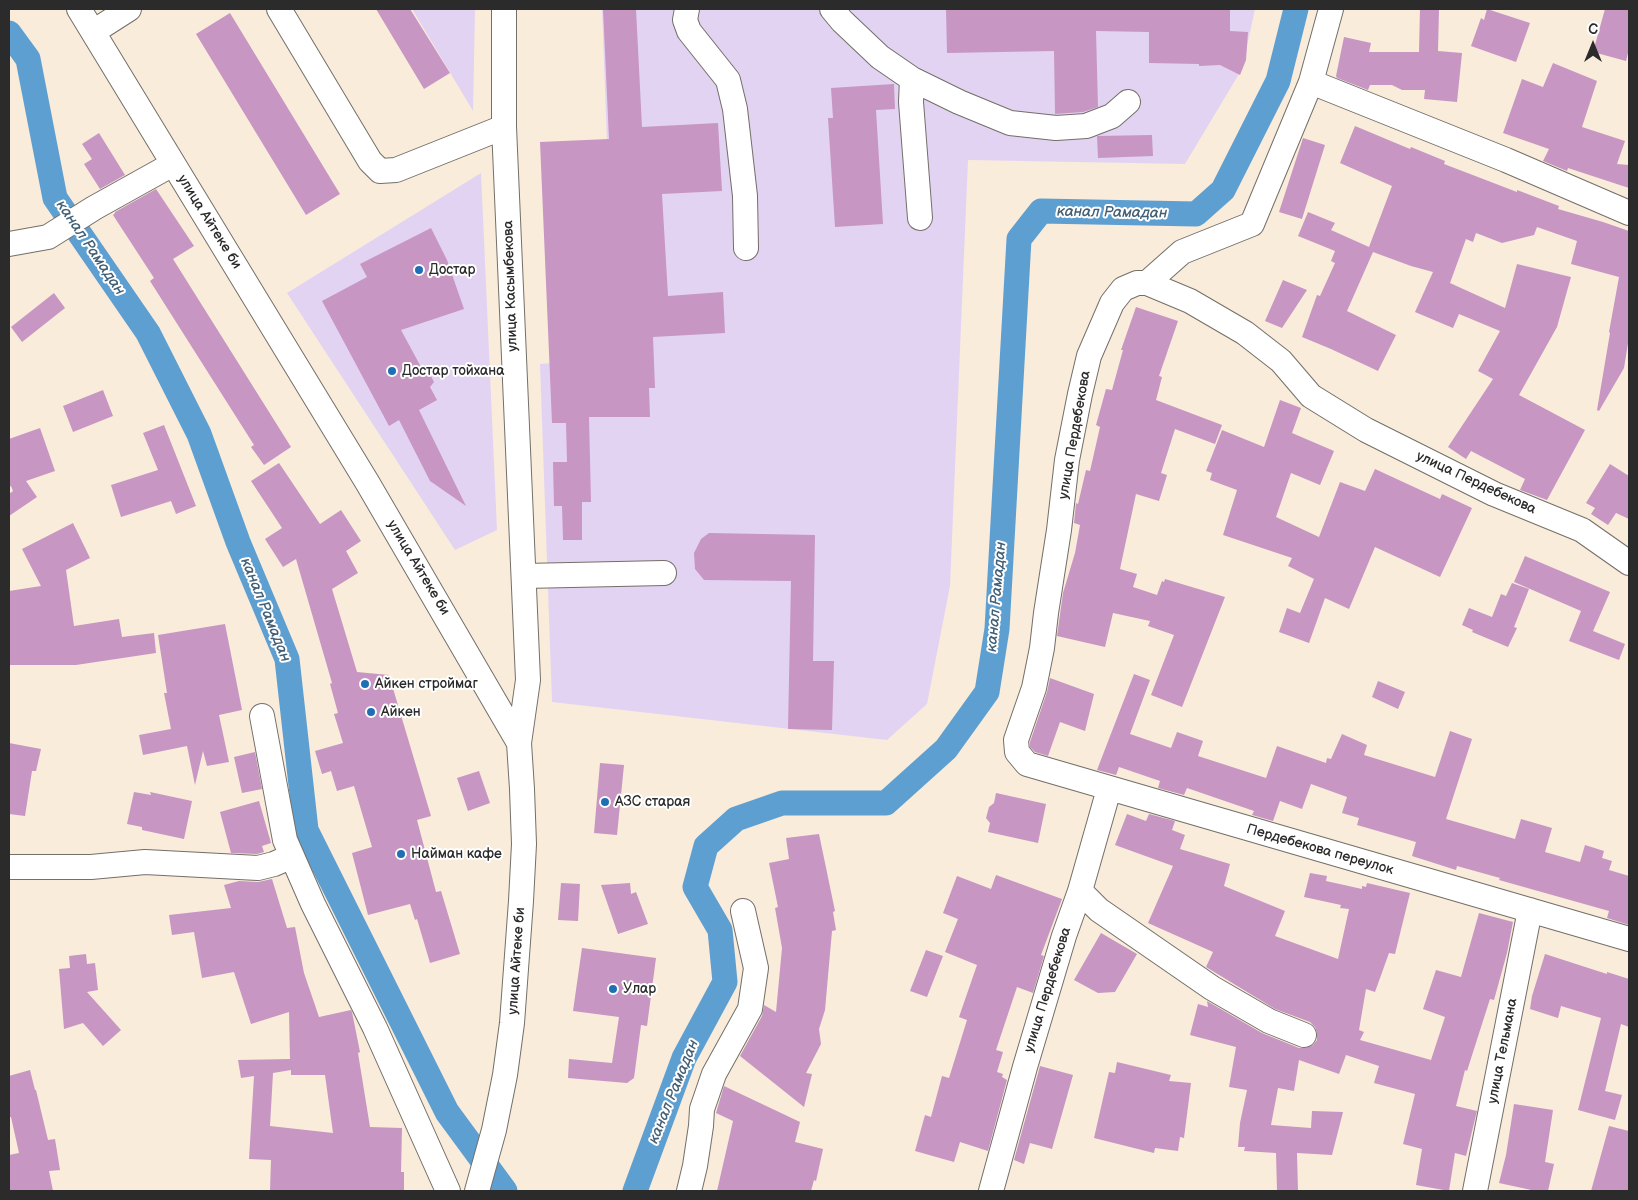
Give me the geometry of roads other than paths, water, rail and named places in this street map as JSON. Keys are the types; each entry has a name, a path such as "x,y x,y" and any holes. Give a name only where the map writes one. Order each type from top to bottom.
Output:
{"street":[{"name":"улица Айтеке би","path":"79,9 367,482 519,743 524,844 512,1023 505,1075 494,1130 477,1191"},
{"path":"93,32 129,9"},
{"path":"279,9 370,161 380,171 396,170 504,126"},
{"name":"улица Касымбекова","path":"504,9 504,126 528,680 519,743"},
{"path":"687,9 684,20 690,31 728,80 735,110 745,196 746,248"},
{"path":"832,9 842,22 880,57 912,79 959,102 1010,123 1056,128 1086,126 1112,116 1128,102"},
{"path":"1147,283 1182,252 1252,224 1311,82 1331,9"},
{"path":"912,79 911,102 920,218"},
{"path":"1311,82 1506,160 1629,213"},
{"path":"9,244 48,237 94,208 173,164"},
{"name":"улица Пердебекова","path":"1018,752 1016,740 1034,688 1042,648 1067,460 1089,356 1112,303 1123,289 1137,283 1147,283 1190,301 1245,333 1281,361 1311,396 1366,430 1494,494 1582,530 1629,563"},
{"path":"524,576 664,573"},
{"path":"262,716 284,840 313,904 375,1028 448,1191"},
{"name":"Пердебекова переулок","path":"1018,752 1026,764 1629,939"},
{"name":"улица Пердебекова","path":"991,1191 1064,936 1080,891 1109,789"},
{"path":"9,867 91,867 146,862 258,868 274,864 292,856"},
{"path":"1080,891 1099,910 1212,988 1269,1021 1304,1035"},
{"name":"улица Тельмана","path":"1475,1191 1530,910"},
{"path":"689,1191 702,1126 702,1109 714,1074 750,1009 756,968 743,911"}],"waterway":[{"name":"канал Рамадан","path":"635,1191 684,1058 725,982 720,930 695,887 706,846 736,819 782,803 886,803 946,749 987,692 997,629 1019,239 1041,211 1196,214 1223,190 1278,81 1296,9"},
{"name":"канал Рамадан","path":"9,33 28,59 55,198 148,333 199,434 238,542 287,659 306,830 447,1112 505,1191"}],"place":[{"name":"Достар","path":"419,270"},
{"name":"Достар тойхана","path":"392,371"},
{"name":"Айкен строймаг","path":"365,684"},
{"name":"Айкен","path":"371,712"},
{"name":"АЗС старая","path":"605,802"},
{"name":"Найман кафе","path":"401,854"},
{"name":"Улар","path":"613,989"}]}
